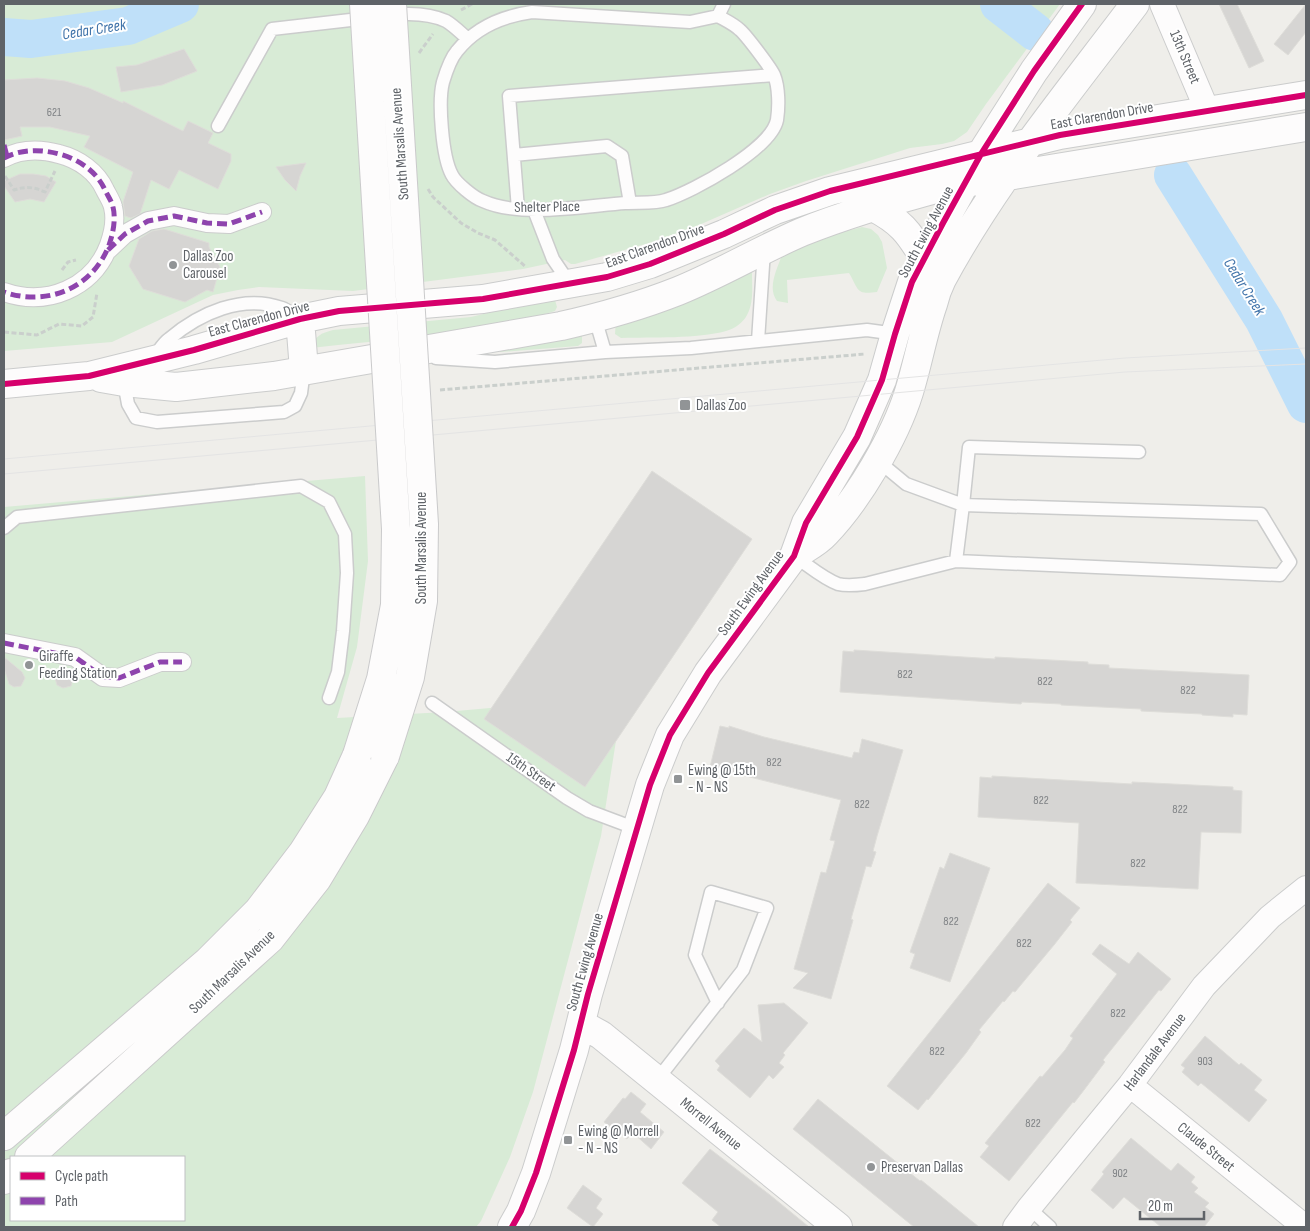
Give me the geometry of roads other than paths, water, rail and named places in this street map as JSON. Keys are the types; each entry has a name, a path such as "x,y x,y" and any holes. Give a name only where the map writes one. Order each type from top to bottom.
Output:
{"street":[{"name":"South Marsalis Avenue","path":"4,1136 207,962 258,911 308,844 338,797 357,755 382,679 395,605 396,529 364,4"},
{"name":"South Marsalis Avenue","path":"30,1156 270,939 317,879 355,816 385,756 410,677 423,601 424,524 392,4"},
{"name":"South Ewing Avenue","path":"512,1227 521,1211 536,1173 650,785 670,735 708,673 794,556 806,523 856,437 882,380 912,282 924,258 982,154 1034,71 1082,4"},
{"name":"South Ewing Avenue","path":"794,556 824,535 852,502 900,417 940,282 1005,178 1135,4"},
{"name":"13th Street","path":"1162,4 1207,110"},
{"name":"East Clarendon Drive","path":"4,384 89,376 339,311 482,299 607,277 650,264 724,234 775,210 830,191 1060,135 1306,95"},
{"name":"East Clarendon Drive","path":"89,376 124,382 176,387 274,376 519,335 596,318 679,291 764,250 846,215 923,192 966,183 1306,127"},
{"path":"5,153 36,150 63,155 79,162 101,181 113,207 114,223 112,238 104,256"},
{"path":"873,207 892,217 911,235 924,258"},
{"path":"4,292 19,297 34,298 62,293 88,277 104,256 125,234 148,221 174,216 207,223 228,224 262,212"},
{"path":"570,284 596,318"},
{"path":"300,320 304,370"},
{"path":"4,643 75,657 103,678 119,678 160,662 182,662"},
{"name":"Harlandale Avenue","path":"1015,1227 1130,1085 1204,986 1270,917 1306,888"},
{"name":"Morrell Avenue","path":"581,1024 600,1035 657,1080 838,1227"},
{"name":"Claude Street","path":"1130,1085 1305,1227"}],"lane":[{"path":"718,16 724,4"},
{"name":"Shelter Place","path":"532,12 690,22 718,16 740,30 774,75 779,105 776,123 768,138 720,175 665,201 534,210 500,207 482,201 466,190 452,175 444,150 443,82 455,53 480,29 511,15 532,12"},
{"path":"218,126 272,29 406,13 446,21 468,39"},
{"path":"518,209 509,96 774,75"},
{"path":"514,155 607,146 622,156 630,203"},
{"path":"534,210 553,259 570,284"},
{"path":"758,341 764,250"},
{"path":"596,318 605,352"},
{"path":"398,355 494,362 605,352 642,351 867,330 922,338"},
{"path":"124,382 128,404 136,418 157,422 284,412 295,406 301,393 304,370"},
{"path":"956,561 969,447 1138,452"},
{"path":"794,556 838,584 853,585 866,584 956,561 1280,575 1290,562 1261,514 963,505 906,484 877,460"},
{"path":"4,528 17,516 301,486 329,502 345,534 347,573 343,631 338,672 328,698"},
{"name":"15th Street","path":"432,704 567,798 589,811 637,829"},
{"path":"657,1080 718,1003 743,970 767,908 711,892 695,956 718,1003"},
{"path":"1029,1208 1050,1227"}],"waterway":[{"name":"Cedar Creek","path":"4,37 31,39 128,26 180,4"},
{"name":"Cedar Creek","path":"999,4 1035,32"},
{"name":"Cedar Creek","path":"1173,175 1264,320 1306,404"}],"tram line":[{"path":"4,459 1125,358 1306,348"},
{"path":"4,474 1125,372 1306,364"}],"place":[{"name":"Dallas Zoo Carousel","path":"173,265"},
{"name":"Dallas Zoo","path":"685,405"},
{"name":"Giraffe Feeding Station","path":"29,665"},
{"name":"Ewing @ 15th - N - NS","path":"678,779"},
{"name":"Ewing @ Morrell - N - NS","path":"568,1140"},
{"name":"Preservan Dallas","path":"871,1167"}]}
